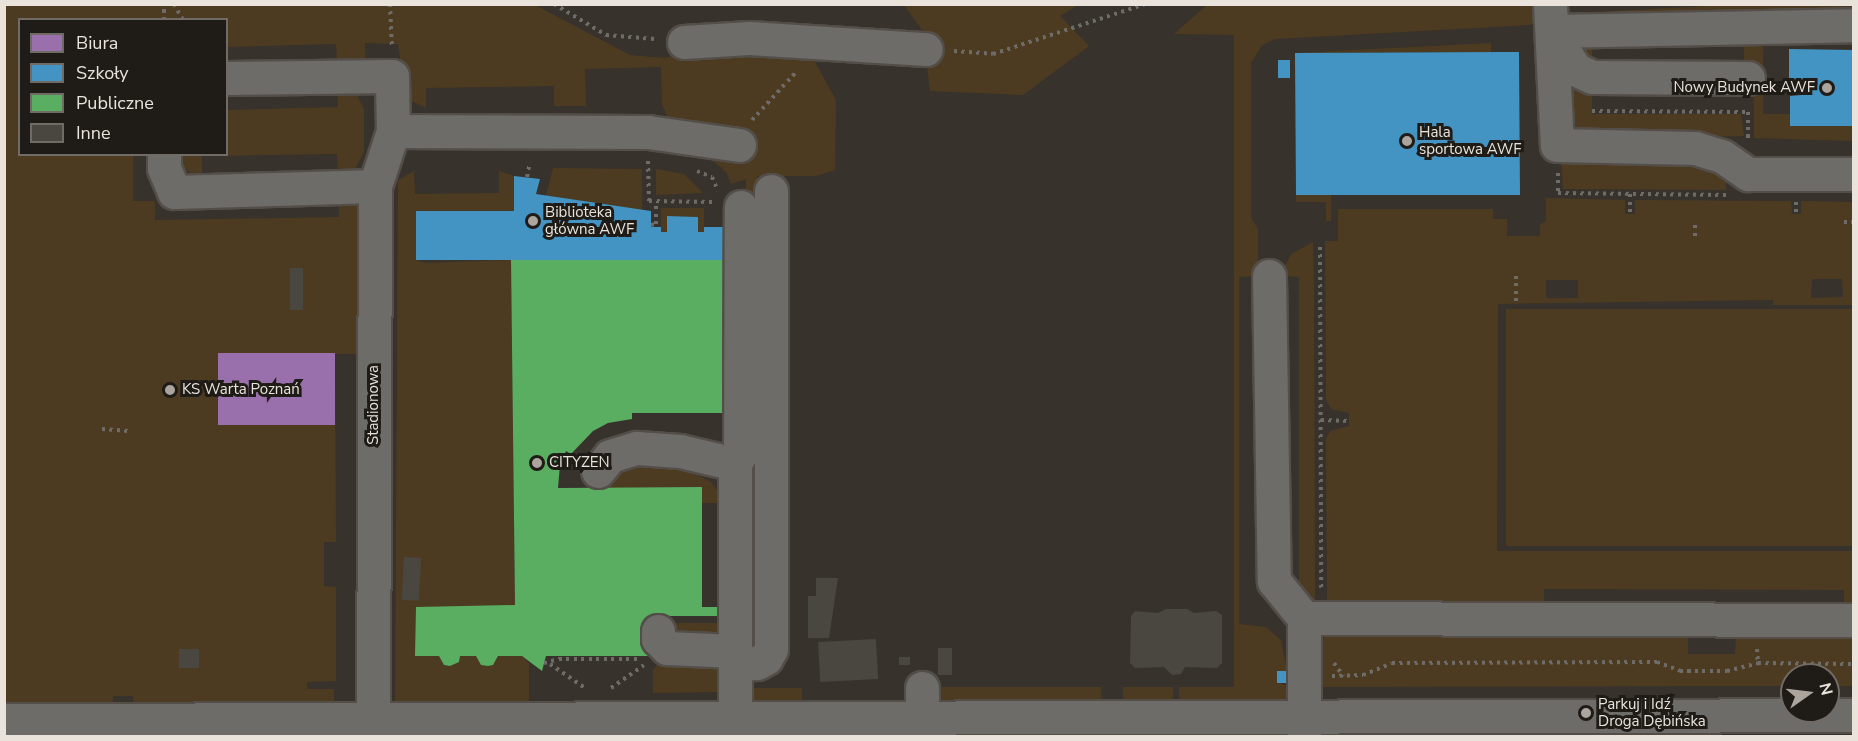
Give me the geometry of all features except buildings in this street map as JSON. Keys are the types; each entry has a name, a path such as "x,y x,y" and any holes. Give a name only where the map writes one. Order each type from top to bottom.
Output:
{"street":[{"path":"1551,18 1776,29 1854,24"},
{"path":"1551,18 1575,69 1592,77 1748,78"},
{"path":"1551,18 1557,146 1695,147 1722,156 1742,185 1854,174"},
{"path":"684,42 749,38 926,49"},
{"path":"228,78 392,76"},
{"name":"Stadionowa","path":"374,727 375,186 393,131 392,76"},
{"path":"393,131 648,132 739,145"},
{"path":"164,156 164,168 174,192 375,186"},
{"path":"658,630 658,639 667,648 735,657 757,663 766,658 771,649 771,191"},
{"path":"729,198 740,454 735,464 735,726"},
{"path":"1269,276 1274,581 1312,618 1854,620"},
{"path":"598,471 610,456 637,448 680,451 735,464"},
{"path":"1304,726 1312,618"},
{"path":"4,720 240,728 735,726 910,718 1112,701 1304,726 1854,715"}],"path":[{"path":"174,4 182,18"},
{"path":"390,4 392,76"},
{"path":"554,4 606,35 684,42"},
{"path":"926,49 993,54 1145,4"},
{"path":"739,145 754,115 825,43"},
{"path":"1558,193 1630,194 1742,185 1748,112 1748,78"},
{"path":"1592,111 1748,112"},
{"path":"636,161 648,161 649,201 741,202 729,198 712,177"},
{"path":"518,162 542,162"},
{"path":"527,177 530,162"},
{"path":"1630,194 1630,214"},
{"path":"651,225 656,224 656,202"},
{"path":"1844,222 1854,222"},
{"path":"1695,225 1695,236"},
{"path":"1312,618 1321,420 1320,247"},
{"path":"1516,276 1516,304"},
{"path":"1321,420 1349,421"},
{"path":"102,429 129,431"},
{"path":"1757,644 1758,663"},
{"path":"568,677 547,663 559,659 652,659 607,691"},
{"path":"1342,676 1363,675 1392,663 1657,662 1680,671 1727,671 1758,663 1854,664"}],"shaded area":[{"name":"KS Warta Poznań","path":"4,5 535,5 630,55 664,58 693,52 808,49 836,100 835,170 816,176 757,176 757,450 747,450 746,179 731,184 726,172 671,125 662,104 661,67 585,69 586,106 554,106 554,86 426,88 426,108 406,98 398,44 365,43 365,63 337,63 336,44 228,47 228,18 18,18 18,156 133,156 133,201 155,201 155,220 339,217 339,198 357,200 362,205 361,354 335,354 336,542 324,542 324,586 336,587 336,681 307,682 307,689 334,689 334,705 134,710 133,696 113,696 112,710 5,711"},
{"path":"904,5 1078,5 1060,16 1089,46 1023,95 930,91 923,31"},
{"path":"1207,5 1540,5 1536,23 1530,25 1276,39 1262,45 1251,63 1251,218 1258,229 1258,276 1239,277 1239,624 1266,627 1281,640 1287,671 1277,671 1277,682 1290,687 1290,707 1179,706 1179,687 1234,687 1234,35 1174,34"},
{"path":"1727,5 1854,5 1853,12 1591,17 1591,12"},
{"path":"1763,42 1763,114 1790,114 1790,126 1853,126 1853,141 1754,138 1754,64 1744,64 1744,46 1592,46 1592,66 1581,53 1584,44"},
{"path":"1491,43 1491,52 1295,53"},
{"path":"1563,79 1592,88 1592,114 1741,114 1744,136 1602,139 1582,135 1566,120"},
{"path":"337,87 356,93 364,109 364,152 355,169 338,173 337,154 228,156 228,110 338,107"},
{"path":"178,156 202,156 202,176 193,175 180,164"},
{"path":"1687,156 1726,176 1726,190 1563,189 1561,158"},
{"path":"553,168 642,169 642,211 546,196"},
{"path":"656,169 684,174 703,193 656,195"},
{"path":"414,171 415,194 499,193 499,171 514,176 514,211 416,211 416,260 425,263 511,260 515,605 439,656 444,665 450,666 459,662 460,656 476,656 481,665 488,666 493,665 498,656 522,656 529,663 529,708 395,708 398,180"},
{"path":"1296,195 1331,195 1331,221 1326,221 1326,202 1296,202"},
{"path":"1546,198 1625,200 1625,214 1635,214 1635,200 1791,201 1792,214 1801,214 1801,201 1853,202 1853,305 1773,305 1773,300 1498,304 1497,551 1853,551 1853,613 1844,609 1844,590 1544,589 1544,608 1327,610 1326,439 1330,431 1349,426 1349,413 1331,409 1326,400 1325,241 1338,241 1338,209 1493,209 1493,219 1507,219 1507,236 1540,236 1540,225 1546,221","holes":["1812,279 1842,279 1843,297 1811,298","1546,280 1578,280 1578,298 1546,298"]},
{"path":"661,208 704,208 704,232 698,232 698,217 668,216 667,232 661,232"},
{"path":"1313,242 1315,603 1299,584 1299,277 1280,276 1291,254"},
{"path":"1506,309 1853,309 1853,546 1506,546"},
{"path":"757,458 753,643 747,644 747,459"},
{"path":"627,461 671,464 690,471 711,482 726,503 702,503 702,487 610,488 610,478"},
{"path":"665,623 717,623 717,645 683,645"},
{"path":"1853,626 1853,686 1840,686 1840,663 1780,663 1780,686 1318,687 1317,648 1328,632 1688,636 1688,654 1735,654 1736,636"},
{"path":"664,657 724,665 724,692 653,693 653,670"},
{"path":"928,687 1101,687 1102,707 949,708"},
{"path":"1123,687 1173,687 1173,706 1123,706"},
{"path":"746,688 802,688 802,708 746,701"}],"place":[{"name":"Nowy Budynek AWF","path":"1827,88"},
{"name":"Hala sportowa AWF","path":"1407,141"},
{"name":"Biblioteka główna AWF","path":"533,221"},
{"name":"KS Warta Poznań","path":"170,390"},
{"name":"CITYZEN","path":"537,463"},
{"name":"Parkuj i Idź Droga Dębińska","path":"1586,713"}]}
